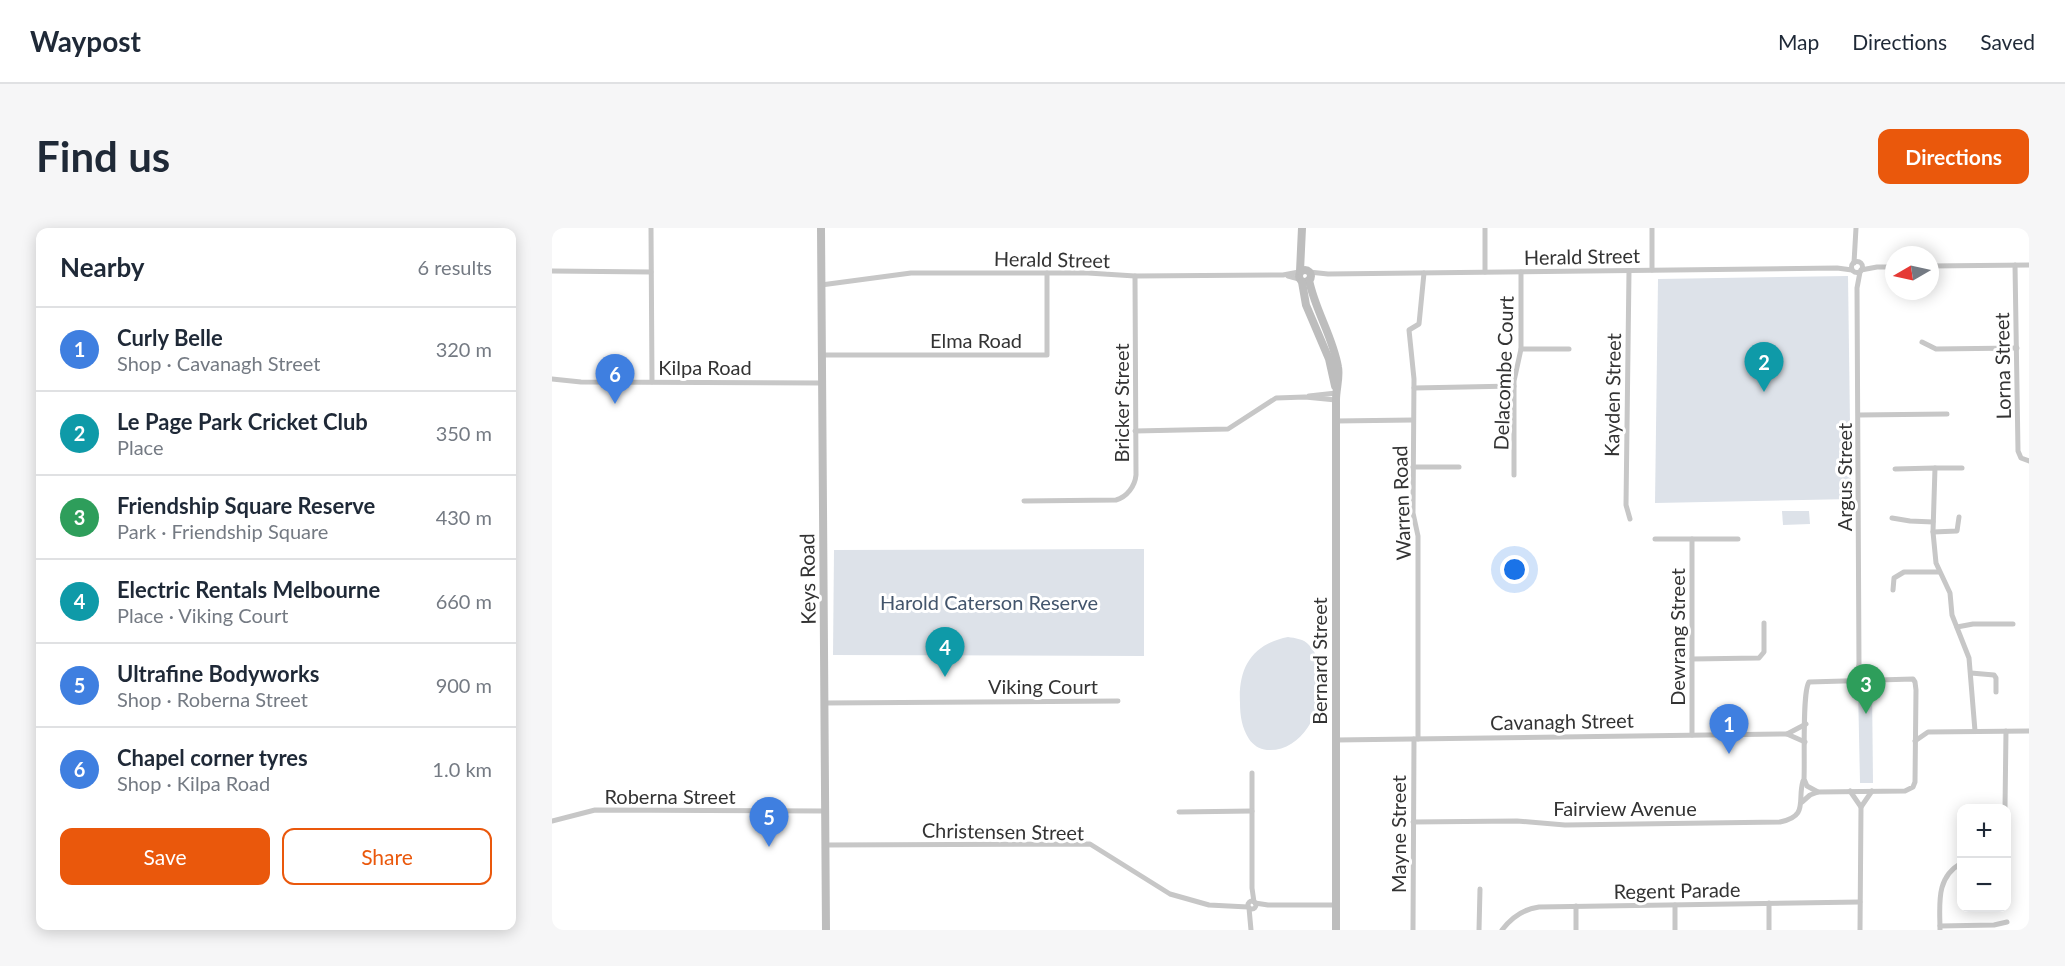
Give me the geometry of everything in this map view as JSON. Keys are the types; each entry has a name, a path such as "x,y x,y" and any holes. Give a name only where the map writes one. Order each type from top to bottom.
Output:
{"street":[{"path":"651,228 652,382"},
{"name":"Keys Road","path":"821,228 826,930"},
{"name":"Bernard Street","path":"1302,228 1308,311 1329,359 1336,396 1336,930"},
{"path":"1485,228 1485,272"},
{"path":"1652,228 1652,270"},
{"name":"Argus Street","path":"1856,228 1859,666"},
{"name":"Lorna Street","path":"2015,265 2018,453 2023,459 2029,461"},
{"path":"1939,266 2029,265"},
{"name":"Herald Street","path":"821,285 911,273 1304,276 1885,267"},
{"path":"552,271 651,272"},
{"name":"Kayden Street","path":"1629,271 1626,505 1630,519"},
{"name":"Delacombe Court","path":"1514,475 1514,386 1521,349 1521,272"},
{"name":"Elma Road","path":"822,355 1047,355 1047,273"},
{"name":"Warren Road","path":"1416,739 1418,536 1413,513 1414,388 1409,330 1419,324 1425,273"},
{"name":"Bricker Street","path":"1024,501 1113,501 1122,499 1136,479 1135,276"},
{"path":"1922,342 1936,349 2017,348"},
{"path":"1521,349 1569,349"},
{"name":"Kilpa Road","path":"552,379 581,382 822,382"},
{"path":"1414,388 1514,386"},
{"path":"1136,431 1231,429 1273,399 1336,396"},
{"path":"1859,415 1947,414"},
{"path":"1336,421 1413,420"},
{"path":"1413,467 1459,467"},
{"path":"1895,468 1962,468"},
{"path":"1935,468 1933,532 1939,572 1950,593 1952,615 1969,658 1975,731"},
{"path":"1933,532 1957,531 1959,517"},
{"path":"1892,518 1933,522"},
{"path":"1655,539 1738,539"},
{"name":"Dewrang Street","path":"1692,539 1692,735"},
{"path":"1893,590 1894,578 1904,572 1939,572"},
{"path":"1692,659 1761,658 1764,652 1764,623"},
{"path":"1957,627 1973,624 2013,624"},
{"path":"1850,680 1859,666 1869,679"},
{"path":"1971,673 1994,675 1996,692"},
{"path":"1801,803 1806,724 1805,688 1809,682 1869,679 1914,680 1916,725 1913,787 1905,791 1818,792 1807,786 1804,779"},
{"name":"Viking Court","path":"825,703 1118,701"},
{"name":"Cavanagh Street","path":"1787,734 1806,724"},
{"path":"1916,725 1928,732 2029,731"},
{"path":"2005,804 2006,731"},
{"path":"1915,741 1928,732"},
{"name":"Cavanagh Street","path":"1336,740 1787,734 1805,742"},
{"name":"Mayne Street","path":"1413,930 1416,739"},
{"path":"1251,930 1252,773"},
{"path":"1850,790 1861,807 1860,930"},
{"path":"1861,807 1872,791"},
{"name":"Fairview Avenue","path":"1413,822 1517,821 1565,825 1776,823 1793,818 1799,811 1801,803 1809,795 1818,792"},
{"name":"Roberna Street","path":"552,821 595,810 826,811"},
{"path":"1179,812 1252,811"},
{"name":"Christensen Street","path":"826,845 1090,844 1170,894 1209,905 1336,905"},
{"path":"1957,867 1947,874 1941,887 1940,928 1994,926 2007,922"},
{"path":"1479,930 1480,890"},
{"name":"Regent Parade","path":"1502,930 1512,918 1528,909 1576,906 1860,902"},
{"path":"1769,903 1769,930"},
{"path":"1675,905 1675,930"},
{"path":"1576,906 1576,930"}],"green space":[{"path":"1848,276 1851,499 1655,503 1658,279"},
{"path":"1782,511 1809,511 1810,524 1783,525"},
{"name":"Harold Caterson Reserve","path":"1144,549 1144,656 833,655 834,550"},
{"path":"1288,637 1307,643 1317,658 1321,674 1321,692 1309,726 1298,739 1284,748 1267,750 1256,746 1251,741 1243,726 1240,708 1242,679 1245,669 1256,652 1265,645"},
{"path":"1858,687 1872,687 1873,783 1860,783"}],"place":[{"name":"Le Page Park Cricket Club","path":"1764,392"},
{"name":"Chapel corner tyres","path":"615,404"},
{"name":"Electric Rentals Melbourne","path":"945,677"},
{"name":"Friendship Square Reserve","path":"1866,714"},
{"name":"Curly Belle","path":"1729,754"},
{"name":"Ultrafine Bodyworks","path":"769,847"}]}
